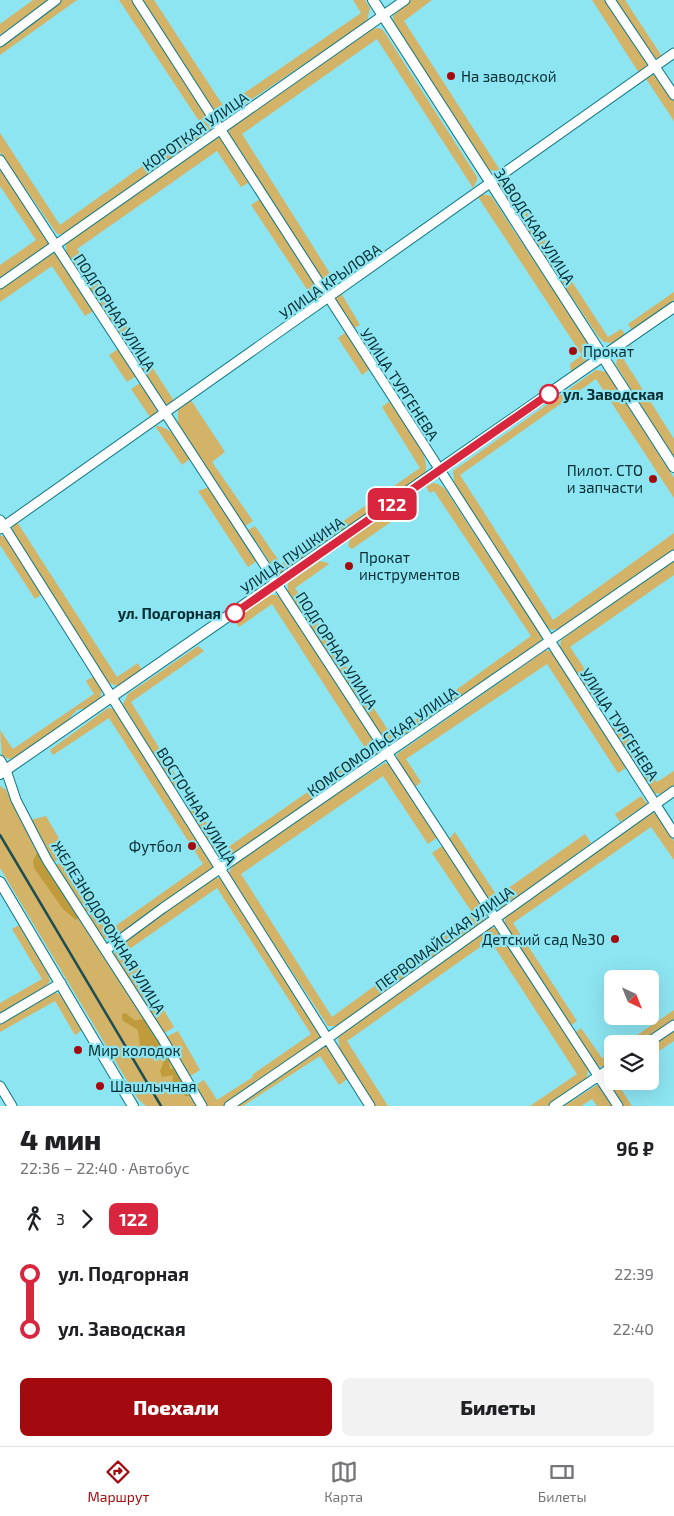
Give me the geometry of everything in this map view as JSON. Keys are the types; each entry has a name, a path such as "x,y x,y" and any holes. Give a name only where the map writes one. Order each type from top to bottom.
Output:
{"main road":[{"name":"ЗАВОДСКАЯ УЛИЦА","path":"372,0 674,467"},
{"name":"УЛИЦА ПУШКИНА","path":"3,772 277,584 674,307"},
{"path":"0,882 133,1106"}],"street":[{"path":"0,42 56,0"},
{"name":"УЛИЦА ТУРГЕНЕВА","path":"137,0 674,833"},
{"name":"КОРОТКАЯ УЛИЦА","path":"0,284 405,0"},
{"path":"610,0 674,95"},
{"name":"УЛИЦА КРЫЛОВА","path":"1,525 165,414 329,299 489,183 674,53"},
{"name":"ПОДГОРНАЯ УЛИЦА","path":"0,160 618,1106"},
{"name":"ВОСТОЧНАЯ УЛИЦА","path":"1,525 370,1106"},
{"name":"КОМСОМОЛЬСКАЯ УЛИЦА","path":"106,950 674,555"},
{"name":"ЖЕЛЕЗНОДОРОЖНАЯ УЛИЦА","path":"0,760 3,772 16,800 47,860 162,1038 202,1106"},
{"name":"ПЕРВОМАЙСКАЯ УЛИЦА","path":"229,1106 328,1038 674,791"},
{"path":"0,1019 61,983"},
{"path":"659,1035 674,1024"},
{"path":"554,1106 604,1073"},
{"path":"0,1086 12,1106"}],"shaded area":[{"path":"33,0 49,0 0,35 0,24"},
{"path":"61,0 77,0 0,55 0,44"},
{"path":"119,0 133,0 213,126 207,133 66,234 57,234 0,152 0,133 60,225 201,124"},
{"path":"140,0 154,0 224,107 361,13 353,0 365,0 370,8 367,22 221,120"},
{"path":"411,0 432,0 404,21 500,170 487,169 394,24 393,16"},
{"path":"592,0 606,0 647,62 646,68 639,73"},
{"path":"615,0 625,0 663,58 659,59 651,56"},
{"path":"379,28 383,30 477,177 477,180 473,188 377,39 242,134 338,286 327,288 228,133 231,127 370,29"},
{"path":"650,74 657,76 674,101 674,121 645,77"},
{"path":"215,136 219,136 250,182 241,187 217,151 77,249 129,330 119,337 66,254 66,243"},
{"path":"0,165 50,243 0,280 0,265 36,240 0,186"},
{"path":"504,177 608,337 621,329 625,334 612,343 604,342 598,336 499,189 498,184"},
{"path":"482,194 491,196 589,344 588,357 583,364 571,372 570,364 582,355 478,197"},
{"path":"260,199 321,292 316,303 251,205"},
{"path":"52,253 59,255 95,310 85,316 52,266 0,302 0,287"},
{"path":"674,292 674,300 632,330 628,324"},
{"path":"341,293 360,325 352,329 335,303 337,296"},
{"path":"346,332 370,369 362,375 338,338"},
{"path":"631,345 635,351 624,360 674,439 674,458 616,365 618,354"},
{"path":"118,349 136,376 127,382 109,355"},
{"path":"145,356 176,404 163,404 137,364"},
{"path":"596,370 606,372 674,478 674,498 596,379 460,475 553,620 674,533 674,550 558,629 552,630 546,627 455,488 453,471"},
{"path":"140,383 156,408 157,413 152,420 131,389"},
{"path":"191,400 225,452 212,462 253,521 244,527 178,423 178,410"},
{"path":"390,401 420,446 426,465 425,473 283,572 276,571 248,530 255,526 281,564 420,468 382,407"},
{"path":"155,426 167,429 172,433 191,458 182,465"},
{"path":"432,483 438,484 445,489 542,637 539,644 390,746 288,593 288,583 320,561 329,564 295,588 392,736 531,636 434,491 430,493 426,487"},
{"path":"209,487 258,560 248,567 198,491"},
{"path":"405,502 410,504 411,508 352,549 348,546 350,539"},
{"path":"17,522 117,677 138,663 142,670 118,686 109,683 12,533 13,526"},
{"path":"0,535 5,537 42,594 35,599 0,545"},
{"path":"674,560 674,575 570,647 604,698 595,704 560,648 561,640"},
{"path":"270,595 277,595 281,598 382,753 226,861 219,857 187,808 194,803 224,850 367,751 272,604 239,627 234,620"},
{"path":"198,646 204,651 131,702 183,787 176,792 123,704 128,694"},
{"path":"546,650 552,652 626,768 618,773 547,664 406,759 421,782 415,787 397,760 397,754"},
{"path":"94,676 102,688 100,699 86,708 77,710 65,723 17,756 11,759 2,757 0,730 13,749 94,694 86,681"},
{"path":"108,708 114,709 214,866 212,871 111,941 103,938 56,865 68,858 71,860 114,927 203,864 109,718 53,755 50,750"},
{"path":"616,720 657,782 674,771 674,785 661,794 654,793 612,730 612,724"},
{"path":"385,763 391,765 439,836 428,844 383,776 241,874 332,1017 473,914 432,853 444,845 488,914 480,925 338,1026 328,1026 228,874 234,864 317,806"},
{"path":"0,786 6,790 22,820 198,1106 146,1106 138,1099 0,868"},
{"path":"641,796 647,804 620,822 615,814"},
{"path":"650,812 657,814 674,841 674,860 651,827 513,923 577,1021 570,1026 505,926 505,916"},
{"path":"46,816 68,854 54,862 31,820"},
{"path":"455,832 497,896 585,834 591,843 504,908 494,907 449,839"},
{"path":"37,853 40,854 80,916 76,920 63,909 34,868 33,861"},
{"path":"213,878 221,878 321,1036 316,1042 223,1106 205,1106 193,1087 204,1080 217,1100 253,1077 252,1075 311,1034 217,888 128,950 174,1027 163,1034 114,955 117,945"},
{"path":"19,925 48,974 50,981 46,986 0,1013 0,1003 42,979 12,929"},
{"path":"492,927 499,930 588,1069 587,1078 547,1106 530,1106 577,1074 490,940 347,1041 388,1106 372,1106 340,1051 338,1037 342,1032"},
{"path":"54,992 61,995 82,1030 75,1035 55,1001 0,1032 0,1023"},
{"path":"674,1010 674,1020 652,1035 637,1035 652,1025 659,1025 659,1020"},
{"path":"126,1013 135,1020 146,1019 168,1055 170,1069 176,1067 192,1096 185,1096 179,1087 172,1084 173,1075 162,1077 160,1071 165,1059 156,1051 140,1046 138,1030 122,1020 122,1014"},
{"path":"581,1028 602,1058 604,1057 604,1067 597,1066 575,1033"},
{"path":"674,1030 674,1041 659,1051 659,1040"},
{"path":"178,1031 200,1070 189,1077 166,1037"},
{"path":"327,1045 349,1078 339,1085 320,1056 243,1106 233,1106 322,1046"},
{"path":"597,1085 600,1086 614,1106 597,1106 592,1099 581,1106 564,1106"},
{"path":"611,1090 622,1090 632,1106 622,1106"}],"railway":[{"path":"0,835 161,1106"}],"bus line":[{"name":"122","path":"235,613 549,394"}],"place":[{"name":"На заводской","path":"451,76"},
{"name":"Прокат","path":"573,351"},
{"name":"ул. Заводская","path":"549,394"},
{"name":"Пилот. СТО и запчасти","path":"653,479"},
{"name":"Прокат инструментов","path":"349,566"},
{"name":"ул. Подгорная","path":"235,613"},
{"name":"Футбол","path":"192,846"},
{"name":"Детский сад №30","path":"615,939"},
{"name":"Мир колодок","path":"78,1050"},
{"name":"Шашлычная","path":"100,1086"}]}
